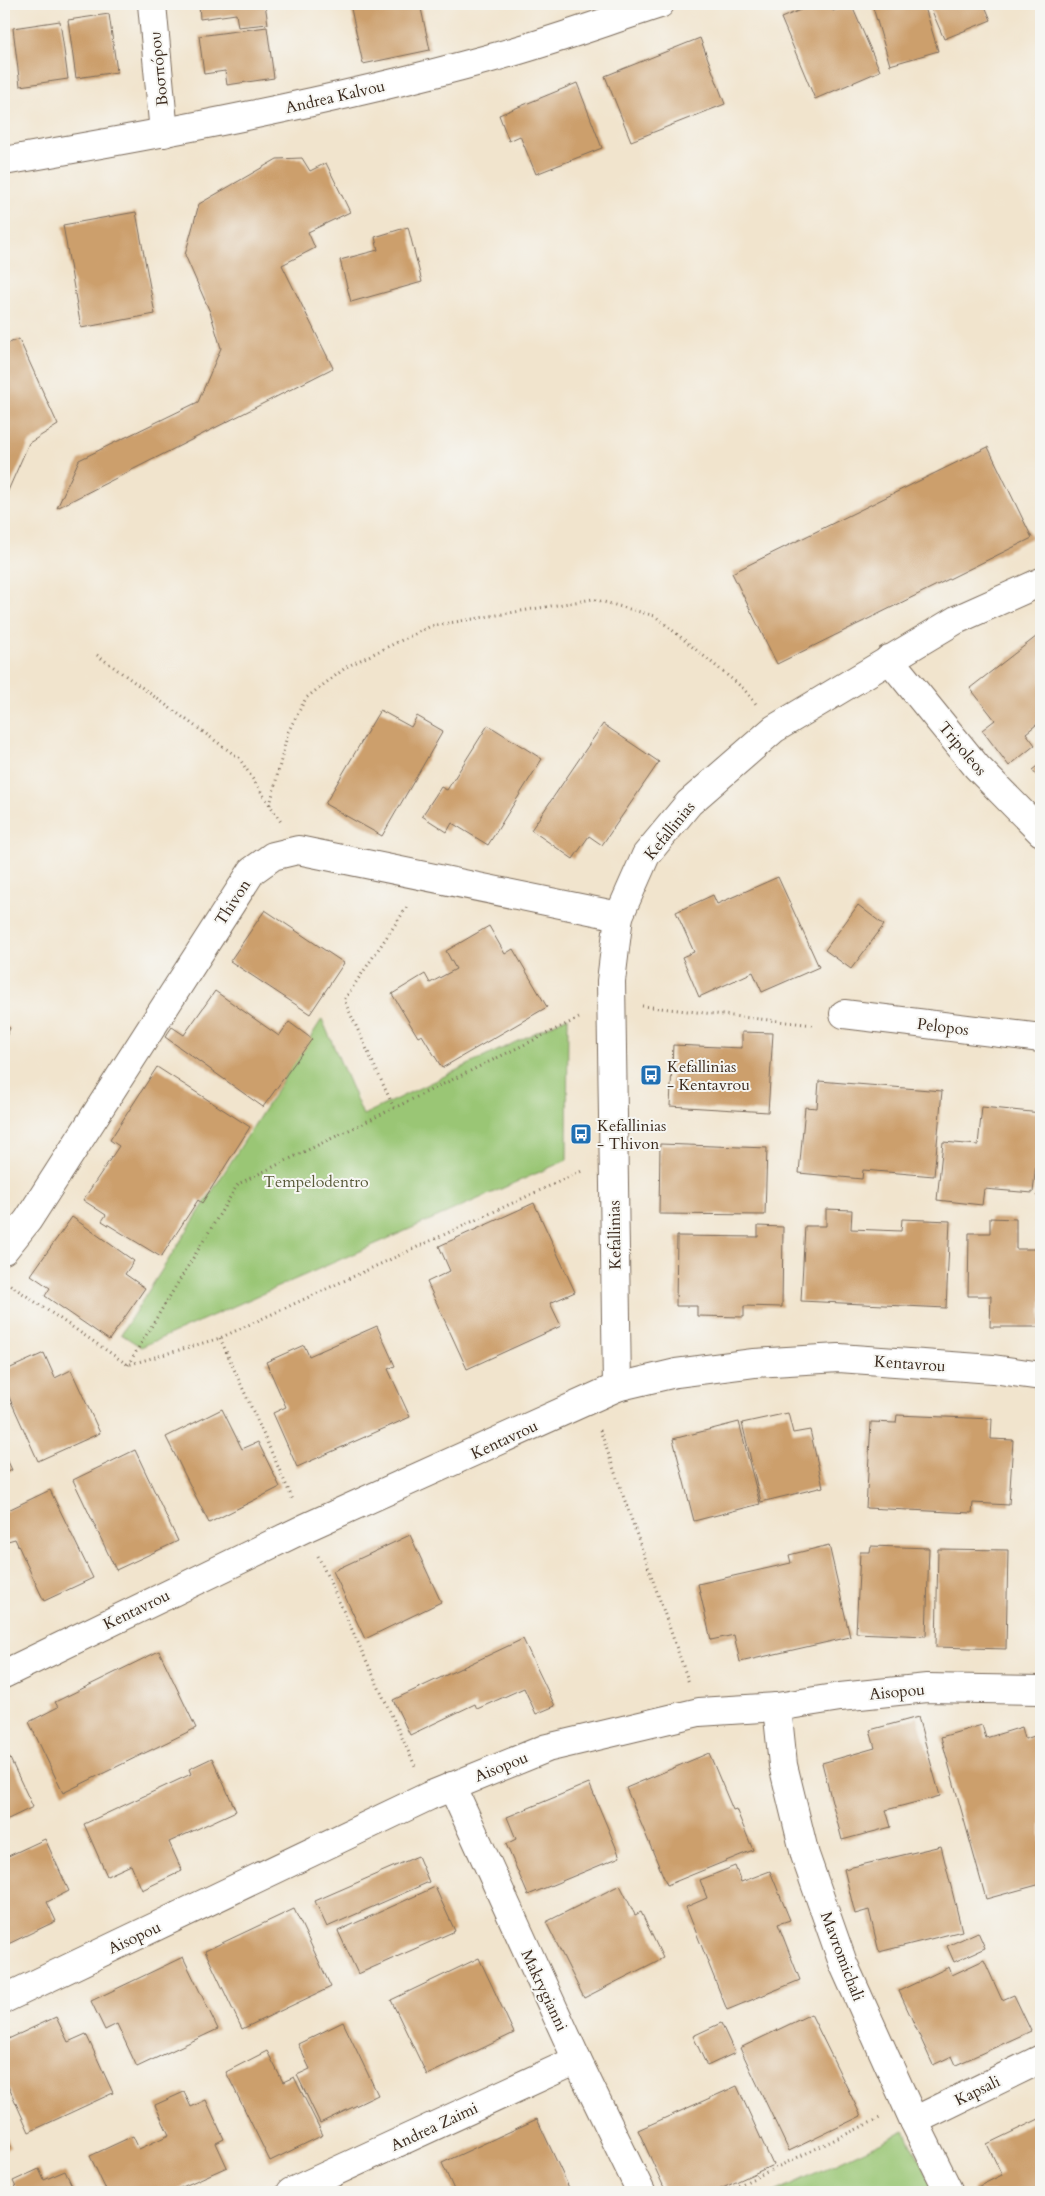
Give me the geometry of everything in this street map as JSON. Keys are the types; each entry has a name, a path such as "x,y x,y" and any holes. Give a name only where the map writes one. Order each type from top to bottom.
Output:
{"street":[{"name":"Βοσπόρου","path":"152,4 164,133"},
{"name":"Andrea Kalvou","path":"4,161 164,133 327,98 492,58 660,4"},
{"name":"Kefallinias","path":"617,1387 611,981 619,916 646,855 689,803 774,729 956,620 1041,582"},
{"name":"Tripoleos","path":"889,659 977,767 1041,832"},
{"name":"Thivon","path":"4,1250 28,1220 252,871 273,856 298,850 619,916"},
{"name":"Pelopos","path":"844,1014 1041,1038"},
{"name":"Kentavrou","path":"4,1674 305,1528 466,1457 617,1387 676,1373 754,1363 840,1358 993,1369 1041,1376"},
{"name":"Aisopou","path":"4,1998 441,1791 547,1748 699,1712 777,1707 840,1697 927,1688 1041,1690"},
{"name":"Mavromichali","path":"777,1707 783,1765 805,1855 843,1963 910,2113 949,2192"},
{"name":"Makrygianni","path":"441,1791 577,2060 641,2192"},
{"name":"Kapsali","path":"910,2113 1041,2059"},
{"name":"Andrea Zaimi","path":"291,2192 577,2060"}],"path":[{"path":"270,805 288,732 306,698 348,666 431,626 592,599 655,616 744,689 774,729"},
{"path":"97,655 239,758 298,850"},
{"path":"394,1108 344,1000 428,876"},
{"path":"128,1365 238,1184 612,1002 837,1028 844,1014"},
{"path":"128,1365 220,1338 613,1156"},
{"path":"4,1280 128,1365"},
{"path":"220,1338 305,1528 441,1791"},
{"path":"589,1399 699,1712"},
{"path":"725,2192 910,2113"}],"green space":[{"name":"Tempelodentro","path":"568,1017 567,1160 141,1347 121,1334 322,1019 363,1115"},
{"path":"905,2131 936,2192 775,2192"}],"building":[{"path":"199,4 265,4 268,24 238,27 236,14 200,19"},
{"path":"350,4 420,4 430,50 363,64"},
{"path":"815,4 829,4 833,11 851,4 880,71 815,99 781,18"},
{"path":"872,4 924,4 938,51 890,65"},
{"path":"929,4 984,4 991,20 944,39"},
{"path":"109,14 117,72 76,78 68,20"},
{"path":"60,21 68,79 20,86 13,28"},
{"path":"267,27 274,78 227,85 225,71 204,74 199,36"},
{"path":"700,38 725,104 631,141 605,76"},
{"path":"577,83 602,148 536,174 520,136 509,141 499,115"},
{"path":"302,158 310,171 326,163 350,212 308,232 315,248 282,265 333,368 57,508 79,460 198,402 221,348 210,312 185,255 199,204 277,159"},
{"path":"136,212 155,314 81,328 63,225"},
{"path":"408,227 422,282 351,302 340,260 378,250 375,237"},
{"path":"19,339 58,425 29,443 7,493 4,491 4,345"},
{"path":"988,447 1032,538 777,664 732,573"},
{"path":"1041,633 1041,721 1026,733 1035,745 1009,766 982,730 995,720 970,688"},
{"path":"380,710 411,727 417,716 443,731 382,836 325,804"},
{"path":"603,724 659,762 602,845 589,836 573,859 531,830"},
{"path":"488,725 542,759 488,845 452,823 447,832 422,816 441,787 447,790"},
{"path":"1041,763 1041,781 1032,770"},
{"path":"778,877 819,967 762,992 753,972 699,997 682,957 694,952 676,912 713,895 717,904"},
{"path":"858,905 884,925 851,969 825,950"},
{"path":"265,910 344,963 310,1014 230,961"},
{"path":"489,926 505,954 513,949 547,1007 442,1068 422,1035 418,1037 392,994 425,974 430,983 456,969 446,951"},
{"path":"215,991 279,1036 289,1022 312,1039 263,1107 165,1037 172,1027 184,1035"},
{"path":"4,1025 10,1028 4,1041"},
{"path":"742,1032 773,1033 768,1112 670,1106 673,1045 742,1048"},
{"path":"157,1067 250,1127 202,1203 198,1200 161,1257 102,1221 106,1215 83,1200 119,1146 110,1140"},
{"path":"819,1081 942,1091 934,1176 863,1170 862,1179 799,1173 805,1107 817,1108"},
{"path":"982,1107 1041,1113 1033,1193 984,1189 982,1205 937,1200 943,1142 978,1145"},
{"path":"660,1144 767,1148 765,1215 659,1214"},
{"path":"1040,1175 1041,1197 1037,1197"},
{"path":"534,1203 575,1292 550,1303 561,1326 467,1369 427,1282 450,1271 439,1246"},
{"path":"826,1209 852,1210 851,1229 901,1231 902,1219 950,1221 946,1308 801,1301 805,1226 826,1226"},
{"path":"72,1217 134,1261 125,1274 145,1288 109,1340 45,1296 50,1288 31,1275"},
{"path":"990,1218 1016,1219 1016,1249 1041,1249 1041,1327 990,1327 991,1296 968,1296 969,1233 990,1233"},
{"path":"758,1226 783,1227 782,1307 744,1306 744,1317 697,1316 697,1306 676,1306 677,1236 758,1237"},
{"path":"377,1326 395,1366 388,1369 410,1417 297,1467 273,1413 286,1407 266,1362 304,1345 309,1356"},
{"path":"44,1353 55,1378 71,1370 100,1433 38,1461 4,1386 4,1371"},
{"path":"222,1409 242,1449 258,1442 280,1487 209,1523 166,1437"},
{"path":"788,1413 793,1433 810,1430 823,1487 761,1502 742,1423"},
{"path":"897,1415 992,1419 991,1439 1013,1440 1009,1505 973,1503 972,1513 866,1508 871,1422 896,1423"},
{"path":"739,1422 760,1504 694,1521 673,1439"},
{"path":"135,1450 178,1541 116,1570 73,1480"},
{"path":"4,1453 12,1470 4,1474"},
{"path":"50,1490 93,1578 44,1601 15,1539 4,1542 4,1512"},
{"path":"410,1535 441,1602 365,1639 333,1571"},
{"path":"829,1545 850,1637 740,1662 734,1635 711,1640 698,1584 791,1563 789,1555"},
{"path":"871,1546 929,1548 926,1636 856,1633 860,1552 870,1552"},
{"path":"938,1549 1008,1550 1006,1649 936,1647"},
{"path":"523,1639 555,1706 536,1714 524,1688 477,1709 475,1704 410,1735 393,1700"},
{"path":"159,1651 196,1728 63,1793 29,1722 58,1707 55,1702"},
{"path":"918,1717 940,1796 886,1810 891,1827 842,1840 822,1763 875,1748 870,1730"},
{"path":"982,1725 986,1738 1022,1727 1025,1739 1041,1734 1041,1884 986,1899 941,1737"},
{"path":"4,1746 33,1807 4,1821"},
{"path":"709,1753 733,1810 736,1809 753,1850 667,1885 626,1788"},
{"path":"212,1758 236,1811 169,1842 182,1871 142,1890 131,1865 107,1876 84,1824 191,1774 189,1769"},
{"path":"589,1783 620,1857 528,1895 506,1844 516,1839 507,1817"},
{"path":"45,1839 69,1891 47,1902 56,1921 4,1946 4,1858"},
{"path":"941,1846 962,1931 879,1952 869,1910 855,1914 844,1869"},
{"path":"418,1856 429,1882 327,1927 315,1901"},
{"path":"735,1866 741,1882 770,1871 790,1920 778,1924 800,1980 727,2010 686,1907 707,1898 700,1880"},
{"path":"620,1885 635,1915 641,1912 663,1958 584,1998 546,1922"},
{"path":"435,1887 455,1931 358,1974 338,1931"},
{"path":"294,1909 331,1987 242,2029 205,1951"},
{"path":"978,1932 985,1948 954,1962 947,1946"},
{"path":"183,1957 218,2029 137,2067 117,2024 105,2030 91,2001"},
{"path":"479,1958 514,2033 427,2075 391,2000"},
{"path":"984,1960 1002,2000 1014,1995 1031,2031 956,2065 952,2056 933,2065 899,1991 949,1967 952,1975"},
{"path":"811,2014 861,2116 789,2151 740,2048"},
{"path":"56,2017 68,2042 86,2034 113,2093 29,2132 4,2077 4,2041"},
{"path":"343,2022 378,2095 320,2123 297,2075 310,2069 298,2044"},
{"path":"721,2023 735,2053 707,2066 693,2036"},
{"path":"267,2051 283,2082 294,2077 323,2135 270,2161 226,2072"},
{"path":"737,2086 773,2165 714,2192 666,2192 638,2130"},
{"path":"184,2092 191,2107 206,2100 224,2139 216,2143 227,2167 171,2192 107,2192 90,2156 133,2136 139,2149 169,2135 155,2105"},
{"path":"537,2119 571,2192 455,2192 442,2163"},
{"path":"1039,2119 1041,2124 1041,2192 975,2192 973,2189 1002,2175 987,2144"},
{"path":"4,2131 11,2147 4,2150"},
{"path":"39,2169 44,2180 65,2171 75,2192 18,2192 13,2181"}],"place":[{"name":"Kefallinias - Kentavrou","path":"651,1075"},
{"name":"Kefallinias - Thivon","path":"581,1134"}]}
